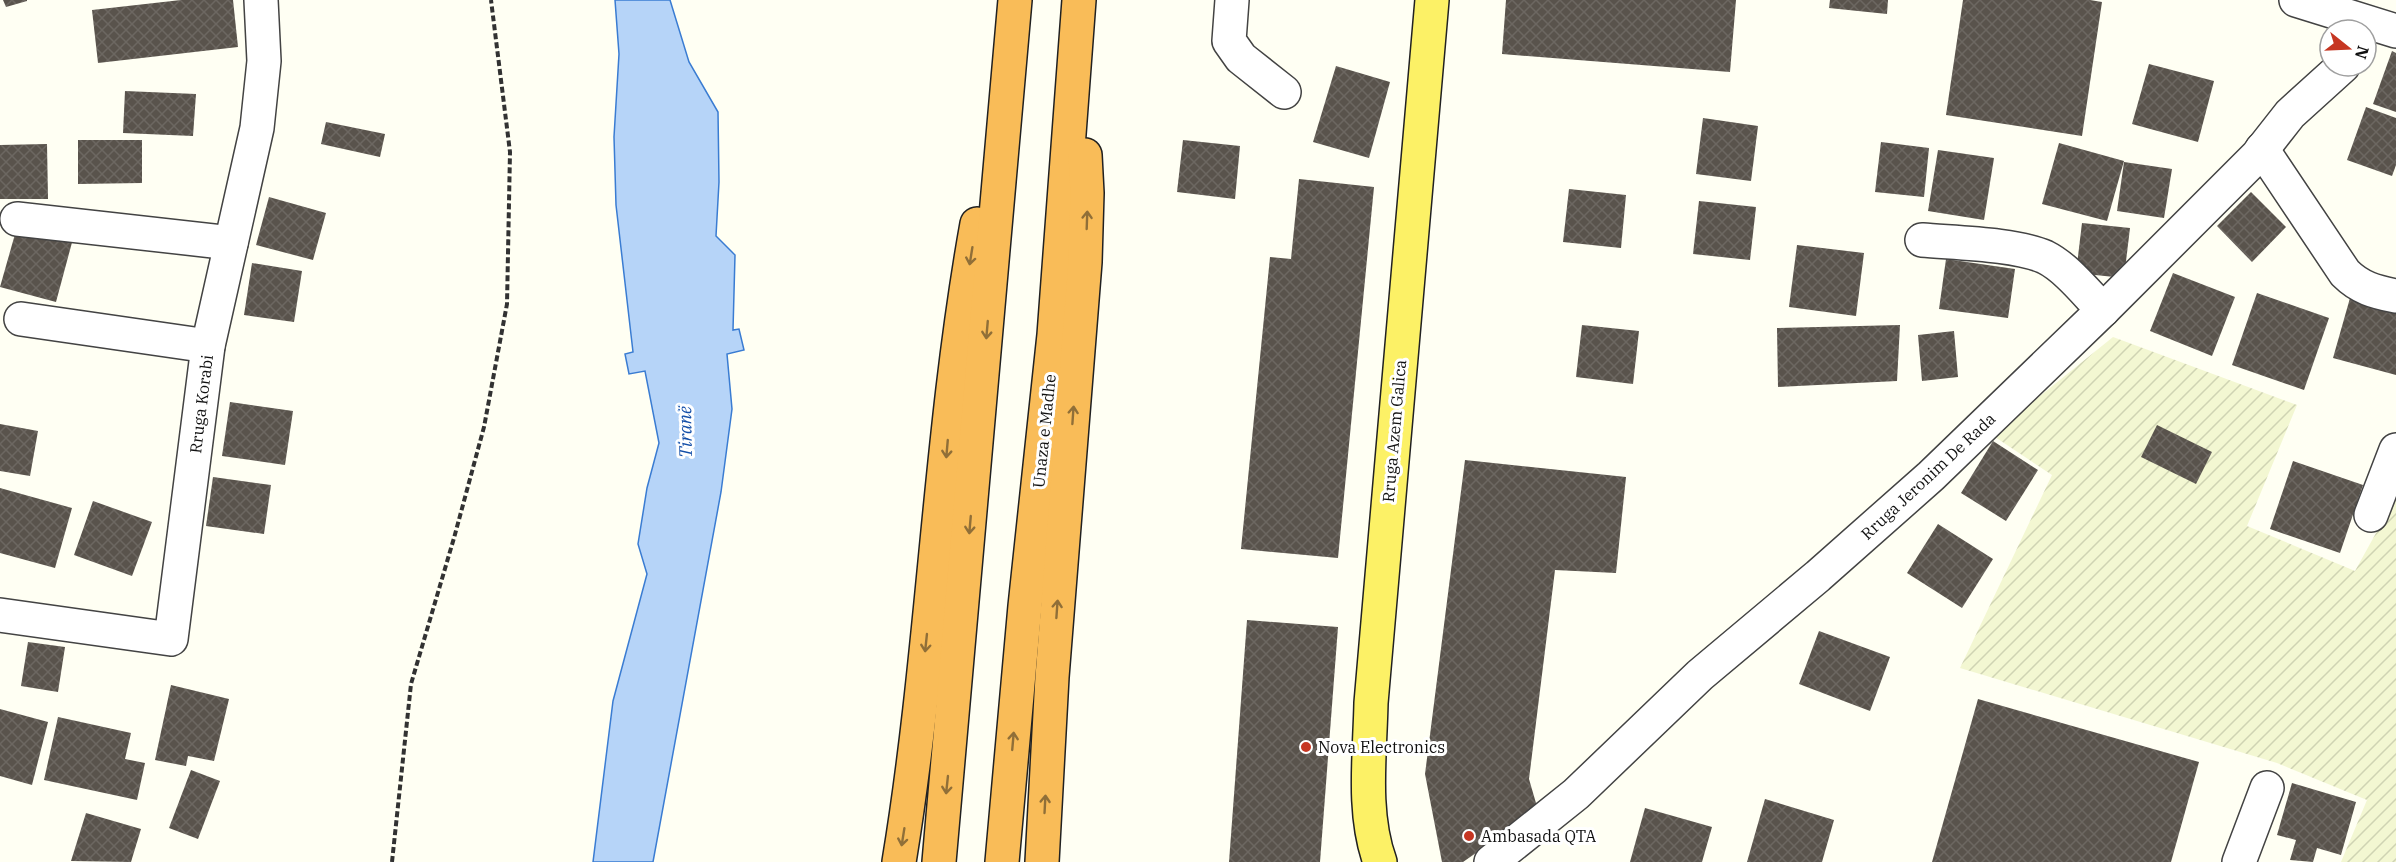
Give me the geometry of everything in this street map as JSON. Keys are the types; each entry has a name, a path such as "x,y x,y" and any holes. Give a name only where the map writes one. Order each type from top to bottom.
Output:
{"highway":[{"path":"899,862 925,658 955,366 971,256 1015,6"},
{"path":"939,862 1015,6"},
{"path":"1042,862 1053,666 1087,225 1078,8"},
{"name":"Unaza e Madhe","path":"1002,862 1025,606 1054,335 1078,8"}],"main road":[{"name":"Rruga Azem Galica","path":"1380,862 1375,849 1370,800 1371,702 1432,0"}],"street":[{"name":"Rruga Korabi","path":"0,615 171,639 208,346 257,128 264,61 261,0"},
{"path":"1232,0 1229,41 1241,58 1284,92"},
{"path":"2296,0 2396,31"},
{"path":"2378,41 2396,31"},
{"name":"Rruga Jeronim De Rada","path":"1491,862 1576,794 1700,675 1818,576 1931,476 2103,310 2262,149 2290,114 2328,78"},
{"path":"2262,149 2345,273 2356,284 2371,291 2396,296"},
{"path":"17,219 231,243"},
{"path":"1922,240 2025,250 2047,258 2062,269 2103,310"},
{"path":"21,319 208,346"},
{"path":"2371,515 2396,450"},
{"path":"2239,862 2267,788"}],"path":[{"path":"392,862 411,684 484,427 507,304 510,152 491,0"}],"green space":[{"path":"2113,337 2297,405 2247,526 2355,571 2396,497 2396,862 2341,862 2367,800 2277,763 1960,668 2052,475 1992,435"}],"water":[{"name":"Tiranë","path":"615,0 670,0 689,62 718,112 719,182 716,236 735,255 733,330 739,329 744,350 727,354 732,409 721,492 653,862 593,862 613,701 647,574 638,544 647,488 659,443 645,371 629,374 625,354 633,352 616,205 614,137 619,54"}],"building":[{"path":"3,0 27,0 27,1 6,7"},
{"path":"181,0 233,0 238,47 98,63 92,10"},
{"path":"1506,0 1736,0 1730,72 1502,54"},
{"path":"1830,0 1888,0 1887,14 1829,8"},
{"path":"1963,0 2090,0 2102,2 2082,136 1946,115"},
{"path":"2392,51 2396,53 2396,112 2373,104"},
{"path":"2149,64 2214,81 2198,142 2132,124"},
{"path":"1336,66 1390,82 1369,158 1313,142"},
{"path":"125,91 196,94 193,136 123,133"},
{"path":"2366,107 2396,118 2396,165 2392,176 2347,160"},
{"path":"1703,118 1758,126 1751,181 1696,174"},
{"path":"326,122 385,134 380,157 321,144"},
{"path":"78,140 142,140 142,183 78,184"},
{"path":"1183,140 1240,146 1235,199 1177,192"},
{"path":"1881,142 1929,148 1924,197 1875,192"},
{"path":"2059,143 2124,161 2107,221 2042,204"},
{"path":"47,144 48,199 0,199 0,145"},
{"path":"1938,150 1994,158 1984,220 1928,211"},
{"path":"2124,162 2172,169 2164,218 2117,211"},
{"path":"1299,179 1374,187 1338,558 1241,549 1270,257 1291,259"},
{"path":"1569,189 1626,195 1621,248 1563,242"},
{"path":"2251,192 2286,227 2252,262 2217,226"},
{"path":"269,197 326,213 313,260 256,245"},
{"path":"1699,201 1756,207 1750,260 1693,254"},
{"path":"19,220 74,235 56,302 0,287"},
{"path":"2082,223 2130,228 2124,278 2076,273"},
{"path":"1797,245 1864,253 1856,316 1789,307"},
{"path":"1946,259 2015,269 2008,318 1939,309"},
{"path":"252,263 302,271 294,322 244,315"},
{"path":"2173,273 2235,297 2212,356 2150,331"},
{"path":"2257,293 2329,318 2304,390 2232,365"},
{"path":"2350,298 2396,310 2396,375 2333,358"},
{"path":"1582,325 1639,331 1633,384 1576,377"},
{"path":"1900,325 1897,381 1778,387 1777,328"},
{"path":"1954,331 1958,377 1922,381 1918,335"},
{"path":"230,402 293,411 285,465 222,456"},
{"path":"0,424 38,431 30,476 0,471"},
{"path":"2157,425 2212,452 2196,484 2141,457"},
{"path":"1993,441 2038,470 2006,521 1961,493"},
{"path":"1465,460 1626,477 1616,573 1555,570 1529,779 1538,810 1463,862 1442,862 1425,774"},
{"path":"2293,461 2363,485 2340,553 2270,529"},
{"path":"213,477 271,485 264,534 206,526"},
{"path":"0,488 72,508 55,568 0,553"},
{"path":"93,501 152,522 132,576 74,555"},
{"path":"1938,524 1993,559 1962,608 1907,573"},
{"path":"1247,620 1338,627 1320,862 1229,862"},
{"path":"1819,631 1890,657 1870,711 1799,684"},
{"path":"28,642 65,647 58,692 21,686"},
{"path":"171,685 229,699 214,761 188,756 186,766 155,760"},
{"path":"1978,699 2199,762 2171,862 1932,862"},
{"path":"0,709 48,722 32,785 0,776"},
{"path":"58,717 131,733 125,759 145,763 137,800 44,780"},
{"path":"191,770 220,781 198,839 169,828"},
{"path":"2292,783 2356,802 2341,855 2317,848 2313,862 2290,860 2296,840 2277,835"},
{"path":"1765,799 1834,820 1822,862 1747,862"},
{"path":"1645,808 1712,827 1702,862 1630,862"},
{"path":"86,813 141,829 131,862 71,861"}],"place":[{"name":"Nova Electronics","path":"1306,747"},
{"name":"Ambasada QTA","path":"1469,836"}]}
